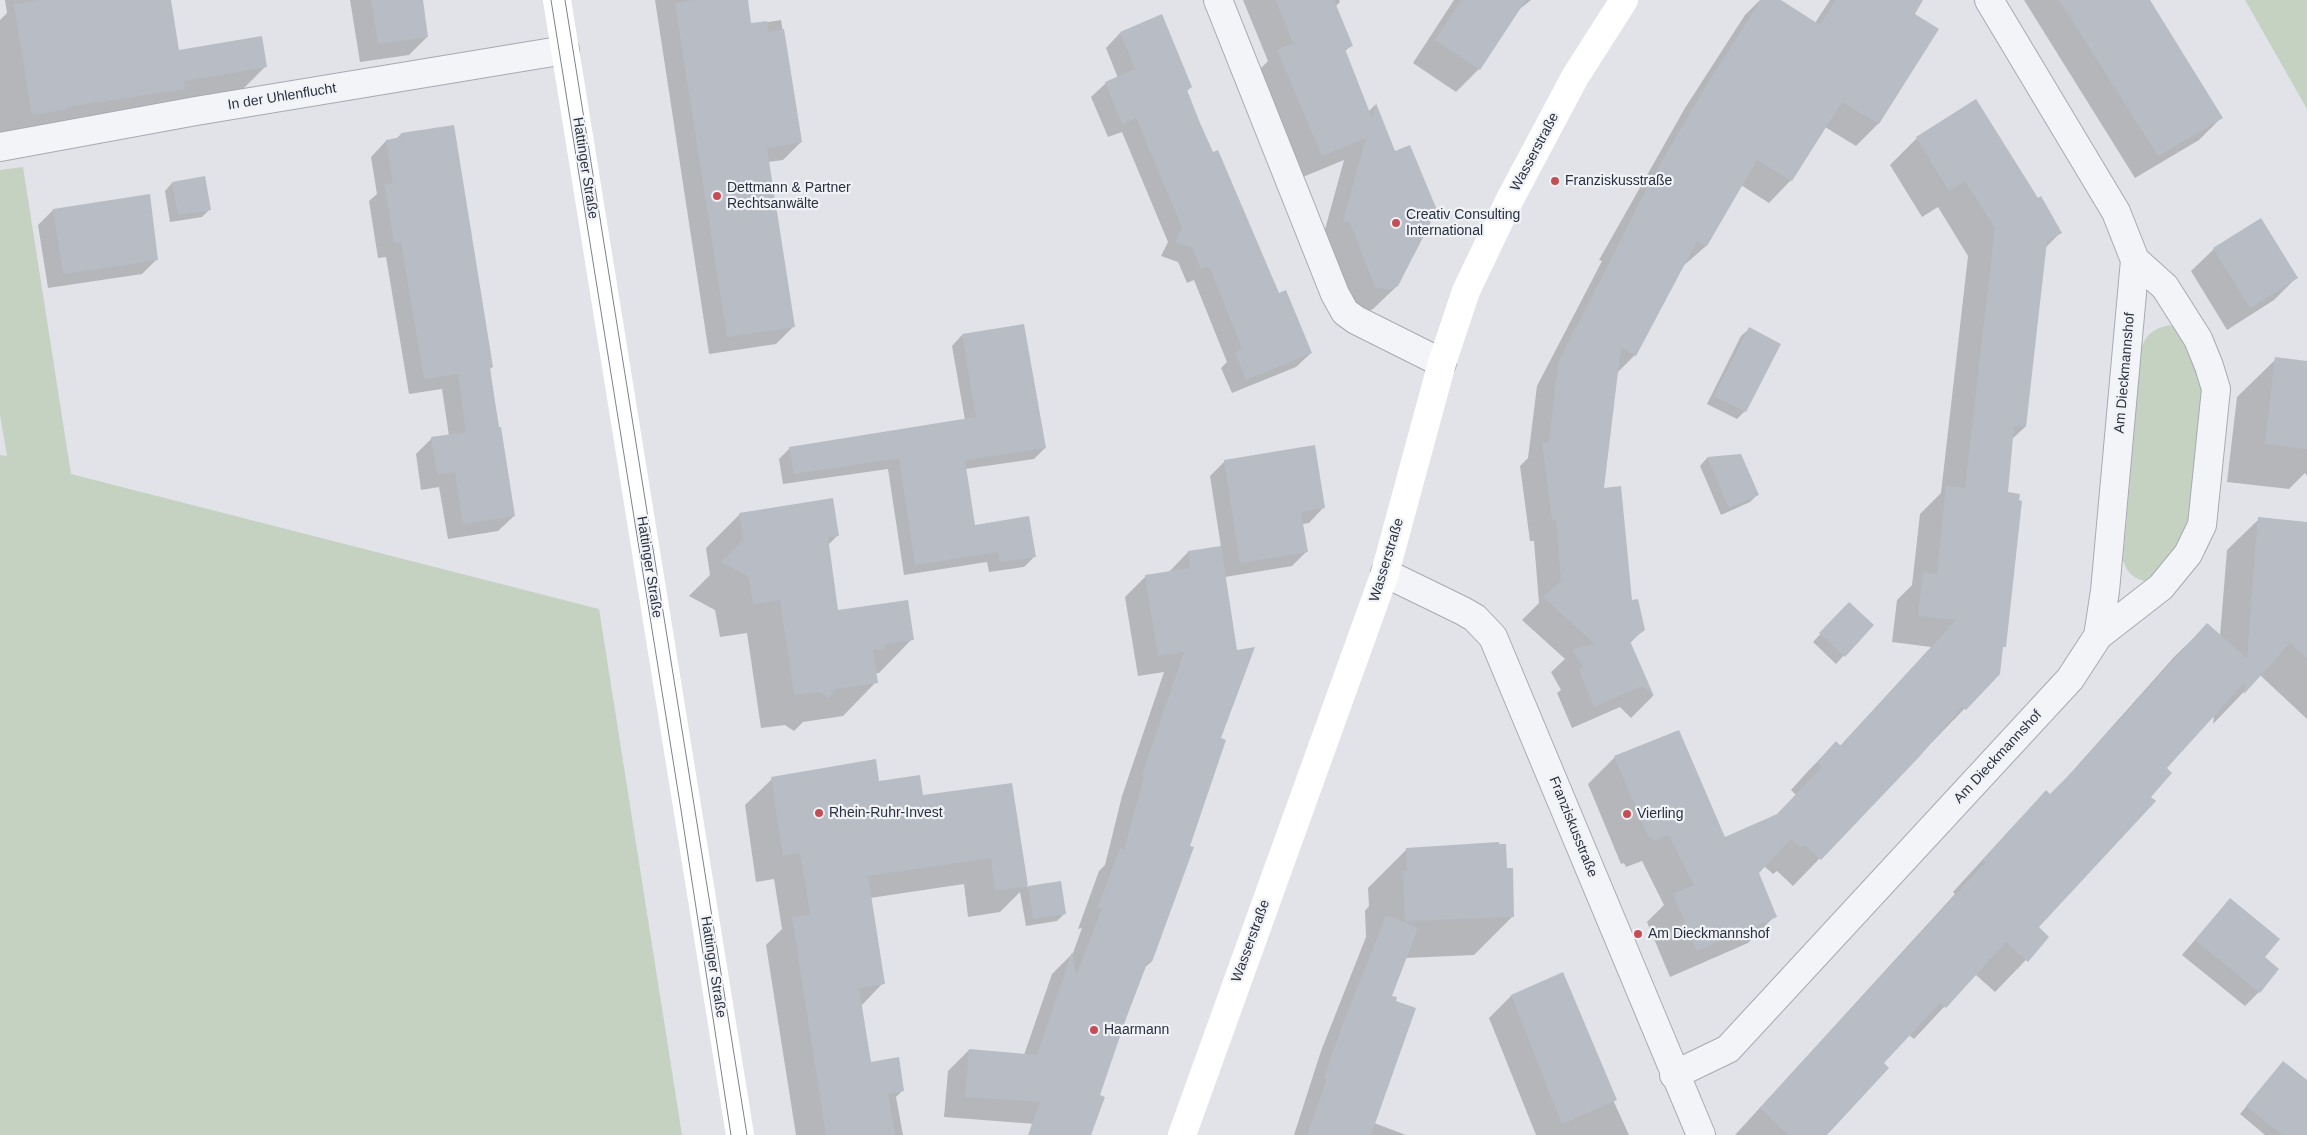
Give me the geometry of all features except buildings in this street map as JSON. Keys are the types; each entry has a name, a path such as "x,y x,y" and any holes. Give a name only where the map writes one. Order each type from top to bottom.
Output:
{"main road":[{"name":"Hattinger Straße","path":"557,0 740,1135"},
{"name":"Wasserstraße","path":"1182,1135 1385,573 1442,363 1466,290 1505,210 1575,77 1624,0"}],"street":[{"path":"1218,0 1335,294 1345,312 1374,331 1442,363"},
{"name":"Am Dieckmannshof","path":"1674,1075 1728,1049 2070,679 2098,636 2161,587 2188,554 2202,525 2216,389 2209,366 2198,340 2165,287 2135,260 2116,212 1989,0"},
{"name":"In der Uhlenflucht","path":"0,147 196,111 565,50"},
{"name":"Am Dieckmannshof","path":"2098,636 2106,581 2135,260"},
{"name":"Franziskusstraße","path":"1385,573 1475,618 1493,637 1700,1135"}],"green space":[{"path":"2245,0 2307,0 2307,109"},
{"path":"23,167 71,474 599,609 682,1135 0,1135 0,455 7,456 0,415 0,170"},
{"path":"2170,325 2177,330 2188,348 2200,381 2204,411 2193,515 2181,540 2156,576 2144,581 2130,574 2123,560 2141,352 2142,346 2151,333 2159,328"}],"tram line":[{"path":"551,0 681,810 731,1135"},
{"path":"565,0 747,1135"}],"place":[{"name":"Franziskusstraße","path":"1555,181"},
{"name":"Dettmann & Partner Rechtsanwälte","path":"717,196"},
{"name":"Creativ Consulting International","path":"1396,223"},
{"name":"Rhein-Ruhr-Invest","path":"819,813"},
{"name":"Vierling","path":"1627,814"},
{"name":"Am Dieckmannshof","path":"1638,934"},
{"name":"Haarmann","path":"1094,1030"}]}
